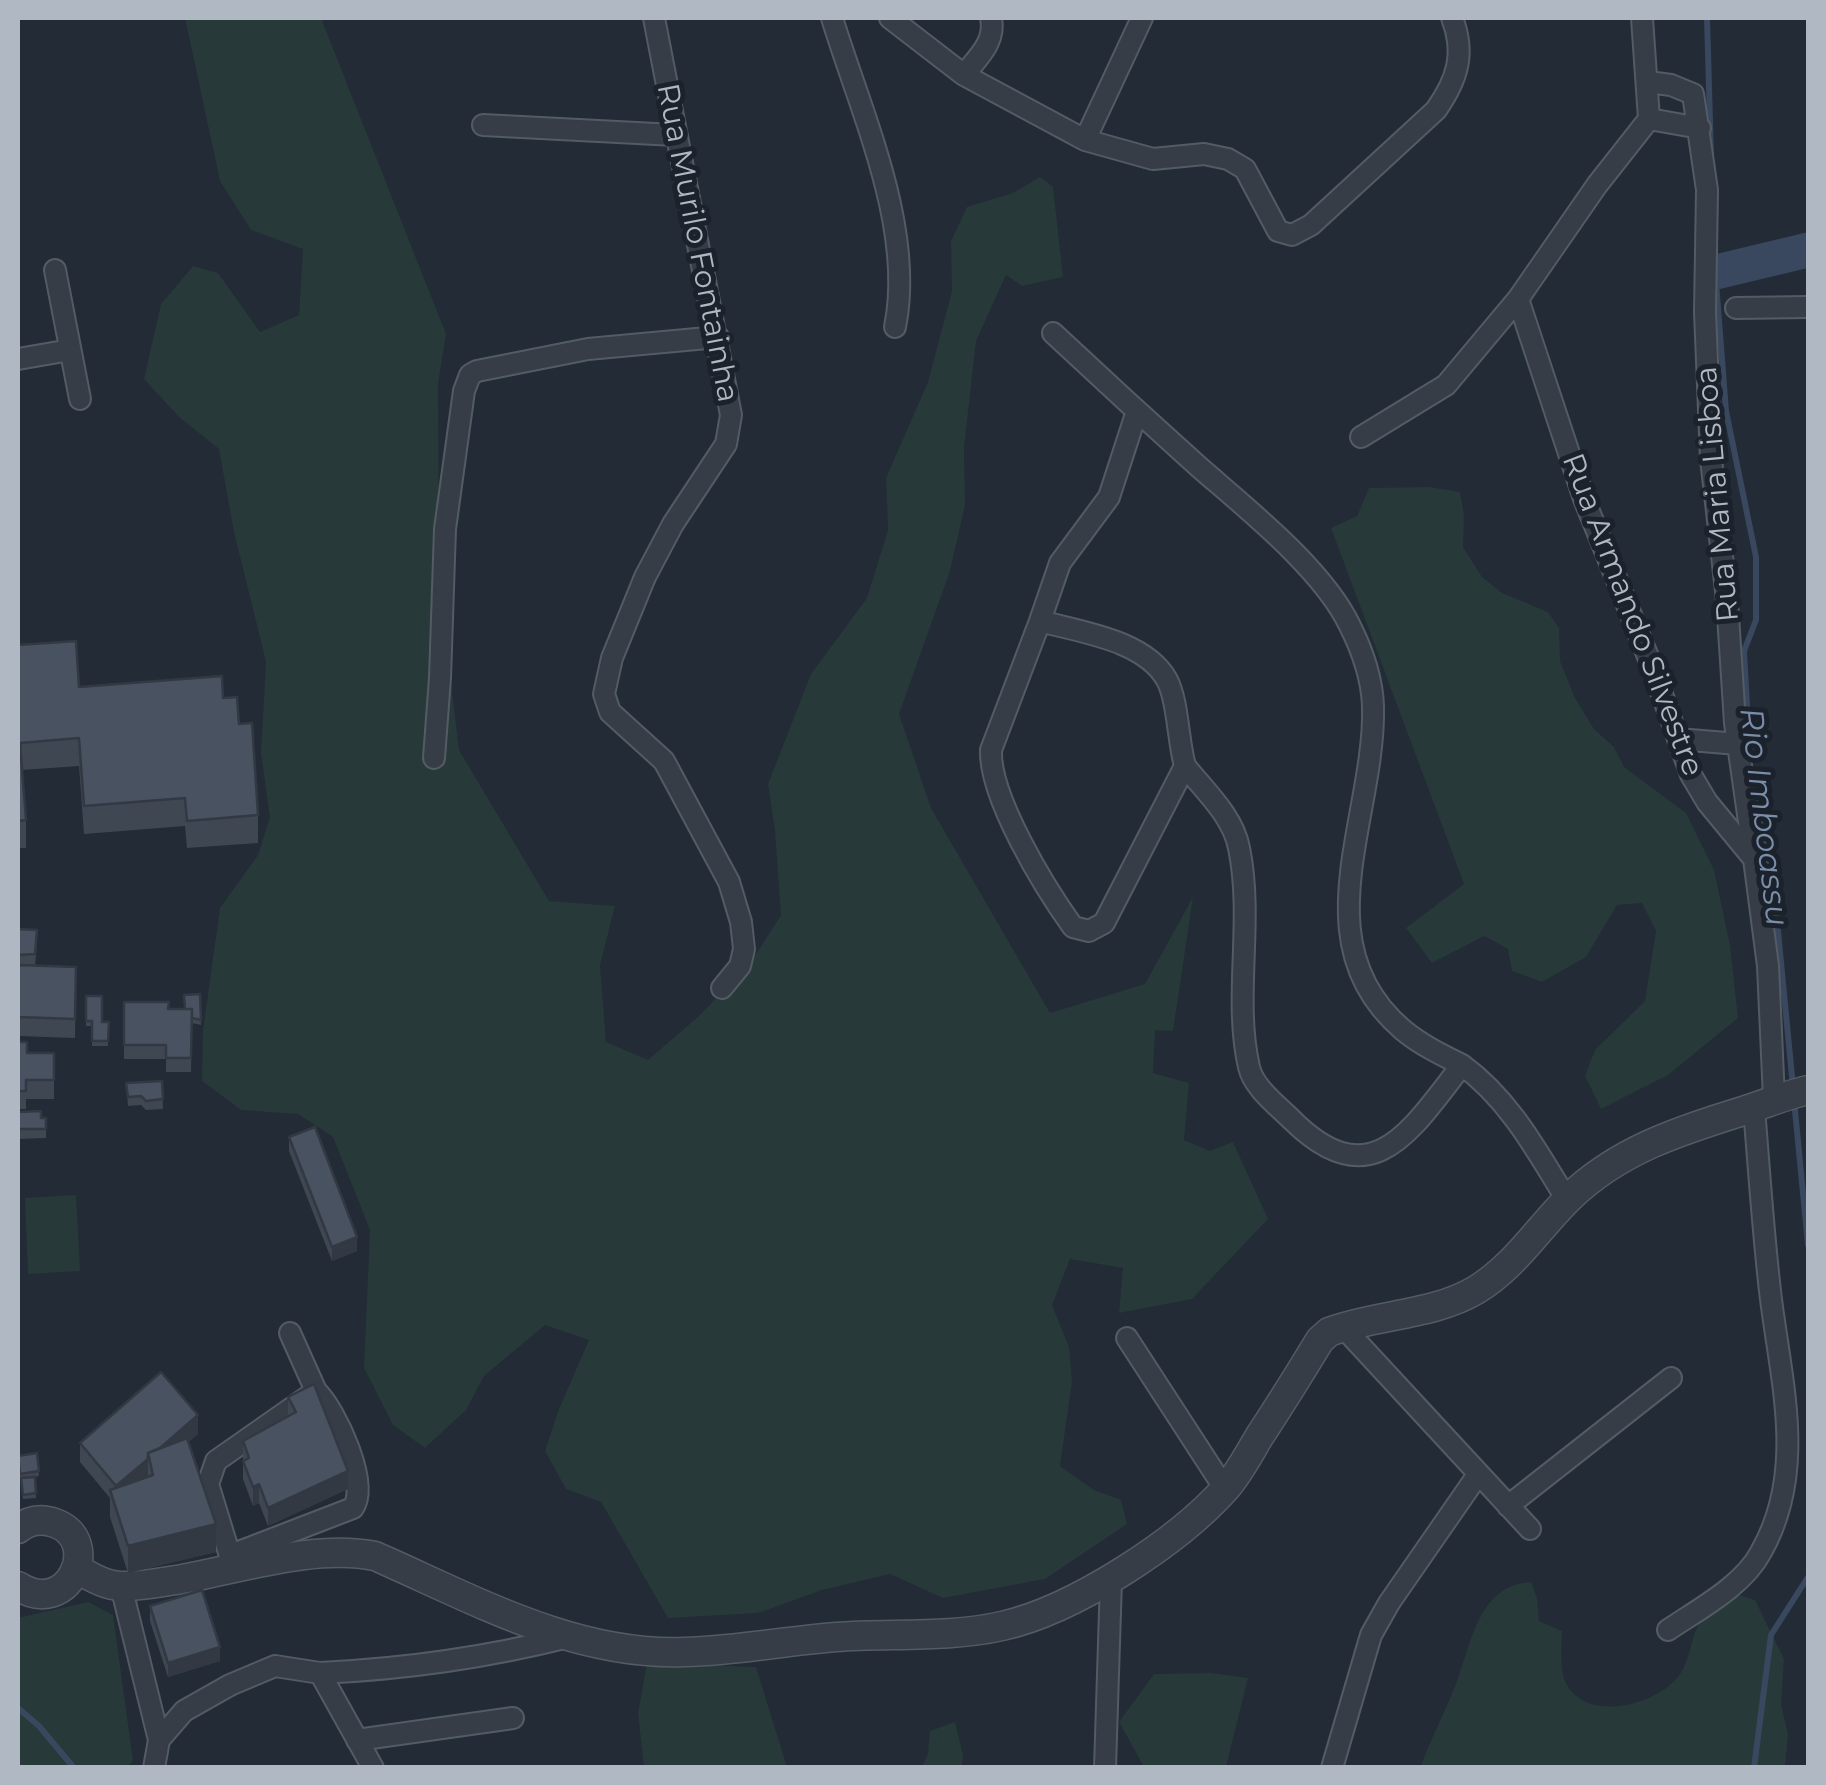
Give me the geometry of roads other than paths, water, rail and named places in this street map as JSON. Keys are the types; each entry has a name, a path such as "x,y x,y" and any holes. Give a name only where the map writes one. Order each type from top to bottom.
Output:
{"street":[{"name":"Rua Murilo Fontainha","path":"654,18 731,415 726,444 673,524 645,576 612,658 604,694 610,712 664,761 729,882 744,949 740,966 722,988"},
{"path":"832,18 891,205 902,296 896,327"},
{"path":"890,18 964,75 1085,140 1153,159 1204,154 1228,159 1245,169 1278,231 1292,235 1336,204 1436,110 1451,88 1460,61 1452,18"},
{"path":"964,75 988,46 991,18"},
{"path":"1085,140 1142,18"},
{"path":"1361,437 1446,386 1518,299 1597,185 1649,119 1642,18"},
{"name":"Rua Maria Lisboa","path":"1648,82 1686,89 1693,94 1700,128 1707,190 1704,312 1711,459 1738,744 1754,858"},
{"path":"1649,119 1700,128"},
{"path":"483,125 675,135"},
{"path":"56,270 80,399"},
{"name":"Rua Armando Silvestre","path":"1518,299 1584,499 1654,669 1690,775 1754,858"},
{"path":"1736,308 1808,307"},
{"path":"1053,333 1251,513 1320,581 1348,621 1368,666 1373,708 1349,898 1349,942 1356,967 1385,1012 1404,1031 1490,1085 1568,1200"},
{"path":"434,758 445,530 464,390 470,376 477,370 538,357 718,337"},
{"path":"18,359 70,350"},
{"path":"1136,411 1109,498 1060,562 991,750 995,786 1032,861 1073,927 1089,931 1104,923 1185,766"},
{"path":"1040,621 1122,645 1153,663 1168,682 1185,766 1222,812 1239,844 1248,921 1244,1028 1250,1072 1269,1097 1328,1149 1353,1157 1382,1150 1408,1132 1462,1065"},
{"path":"1678,739 1738,744"},
{"path":"1668,1630 1738,1580 1760,1556 1774,1526 1789,1444 1788,1409 1770,1291 1780,1098 1754,858"},
{"path":"77,1568 121,1586 232,1562 364,1554 568,1637 636,1650 682,1652 998,1627 1057,1608 1111,1580 1186,1524 1225,1489 1320,1340 1342,1326 1438,1306 1474,1291 1508,1266 1568,1200 1604,1169 1672,1133 1780,1098"},
{"path":"1342,1326 1530,1529"},
{"path":"232,1562 353,1508 358,1501 358,1479 329,1404 316,1391 290,1333"},
{"path":"1126,1338 1225,1489"},
{"path":"1508,1506 1672,1378"},
{"path":"232,1562 208,1484 210,1472 216,1462 316,1391"},
{"path":"1332,1768 1371,1635 1478,1476"},
{"path":"18,1530 38,1520 62,1526 76,1544 77,1568 62,1588 51,1594 38,1595 18,1586"},
{"path":"1104,1768 1111,1580"},
{"path":"121,1586 159,1740 154,1768"},
{"path":"159,1740 184,1711 275,1666 320,1674 443,1664 496,1656 568,1637"},
{"path":"320,1674 373,1768"},
{"path":"357,1740 513,1718"}],"waterway":[{"name":"Rio Imboassu","path":"1707,18 1711,156"},
{"name":"Rio Imboassu","path":"1716,272 1808,250"},
{"name":"Rio Imboassu","path":"1715,269 1726,411 1756,557 1756,620 1744,651 1750,760"},
{"name":"Rio Imboassu","path":"1755,797 1775,900 1793,1087"},
{"name":"Rio Imboassu","path":"1794,1100 1808,1245"},
{"name":"Rio Imboassu","path":"1754,1768 1771,1635 1808,1577"},
{"path":"18,1708 39,1726 74,1768"}]}
